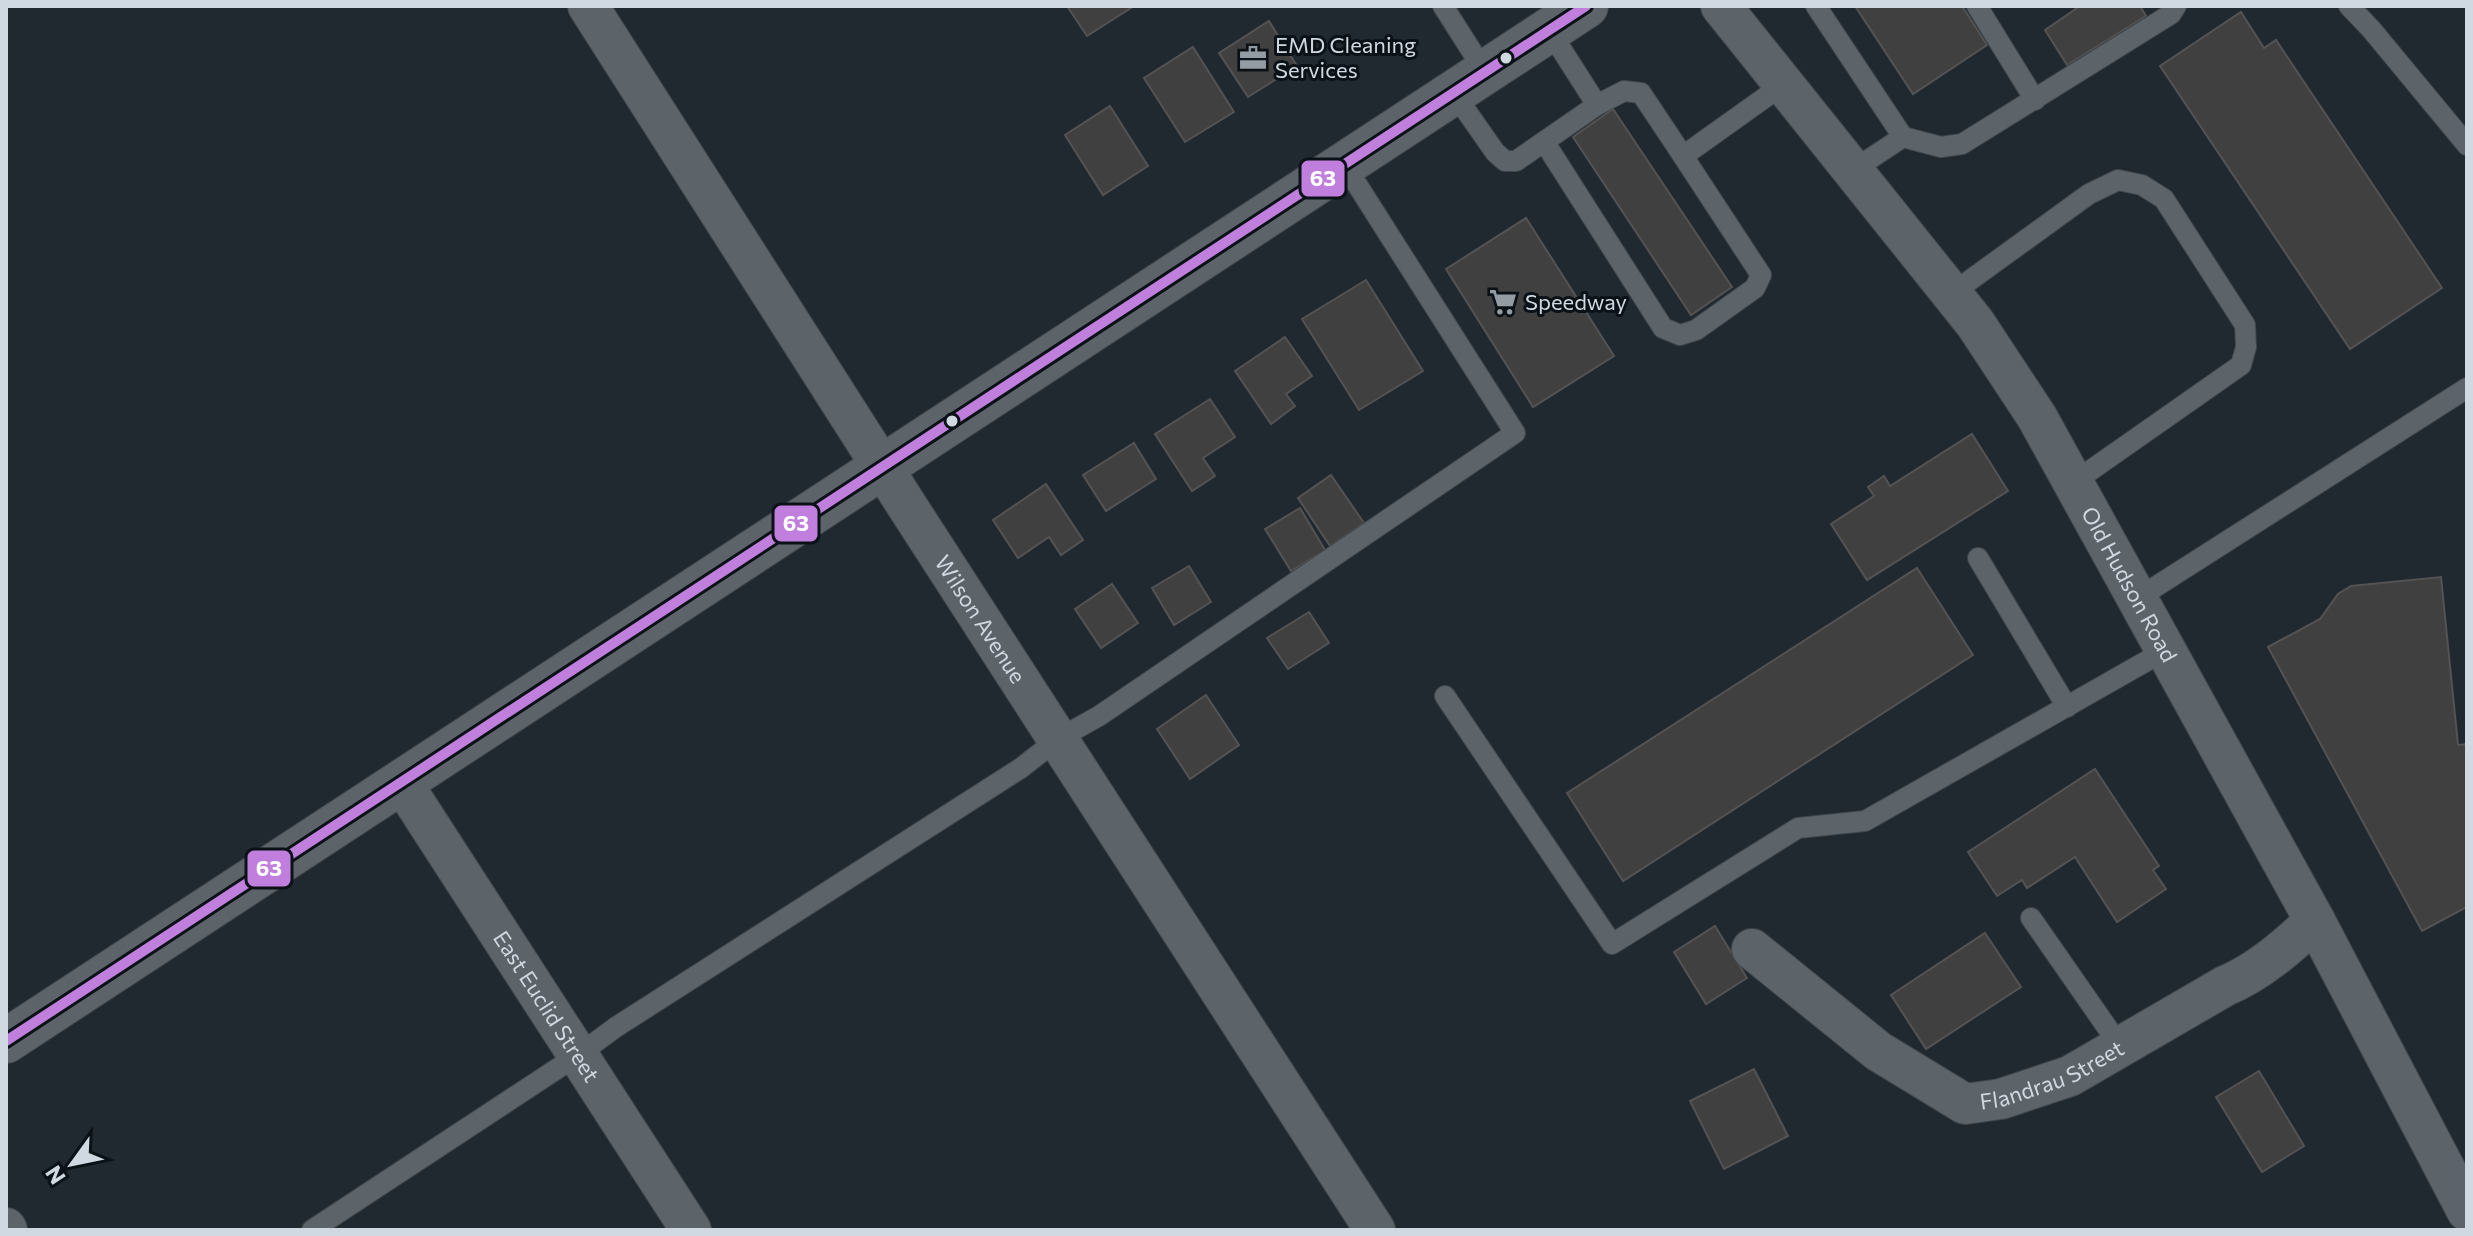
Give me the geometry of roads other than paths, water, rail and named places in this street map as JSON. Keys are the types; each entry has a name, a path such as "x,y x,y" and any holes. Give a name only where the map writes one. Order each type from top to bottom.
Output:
{"main road":[{"path":"6,1041 1586,6"}],"street":[{"name":"Wilson Avenue","path":"588,6 1375,1230"},
{"name":"Old Hudson Road","path":"1721,6 1975,323 2037,417 2315,921 2467,1211"},
{"name":"East Euclid Street","path":"402,783 691,1230"},
{"name":"Flandrau Street","path":"1752,949 1878,1051 1965,1104 2001,1099 2070,1076 2238,980 2289,946 2315,921"}],"lane":[{"path":"1443,6 1495,152 1505,161 1516,161 1597,105 1624,91 1641,93 1761,275 1755,288 1696,330 1680,335 1663,328 1545,143"},
{"path":"1816,6 1903,137 1941,147 1962,144 2171,14 2176,6"},
{"path":"1977,6 2035,100"},
{"path":"2349,6 2467,145"},
{"path":"1549,30 1597,105"},
{"path":"1683,156 1784,84"},
{"path":"1853,170 1903,137"},
{"path":"312,1230 616,1027 1021,768 1058,739 1099,716 1515,433 1344,164"},
{"path":"1951,294 2089,194 2118,180 2142,185 2164,199 2245,325 2246,347 2241,365 2074,482"},
{"path":"2138,598 2467,388"},
{"path":"1978,558 2067,707"},
{"path":"1445,696 1612,944 1798,828 1865,821 2166,650"},
{"path":"2031,918 2120,1046"}],"place":[{"name":"EMD Cleaning Services","path":"1253,58"},
{"name":"Speedway","path":"1503,302"}]}
